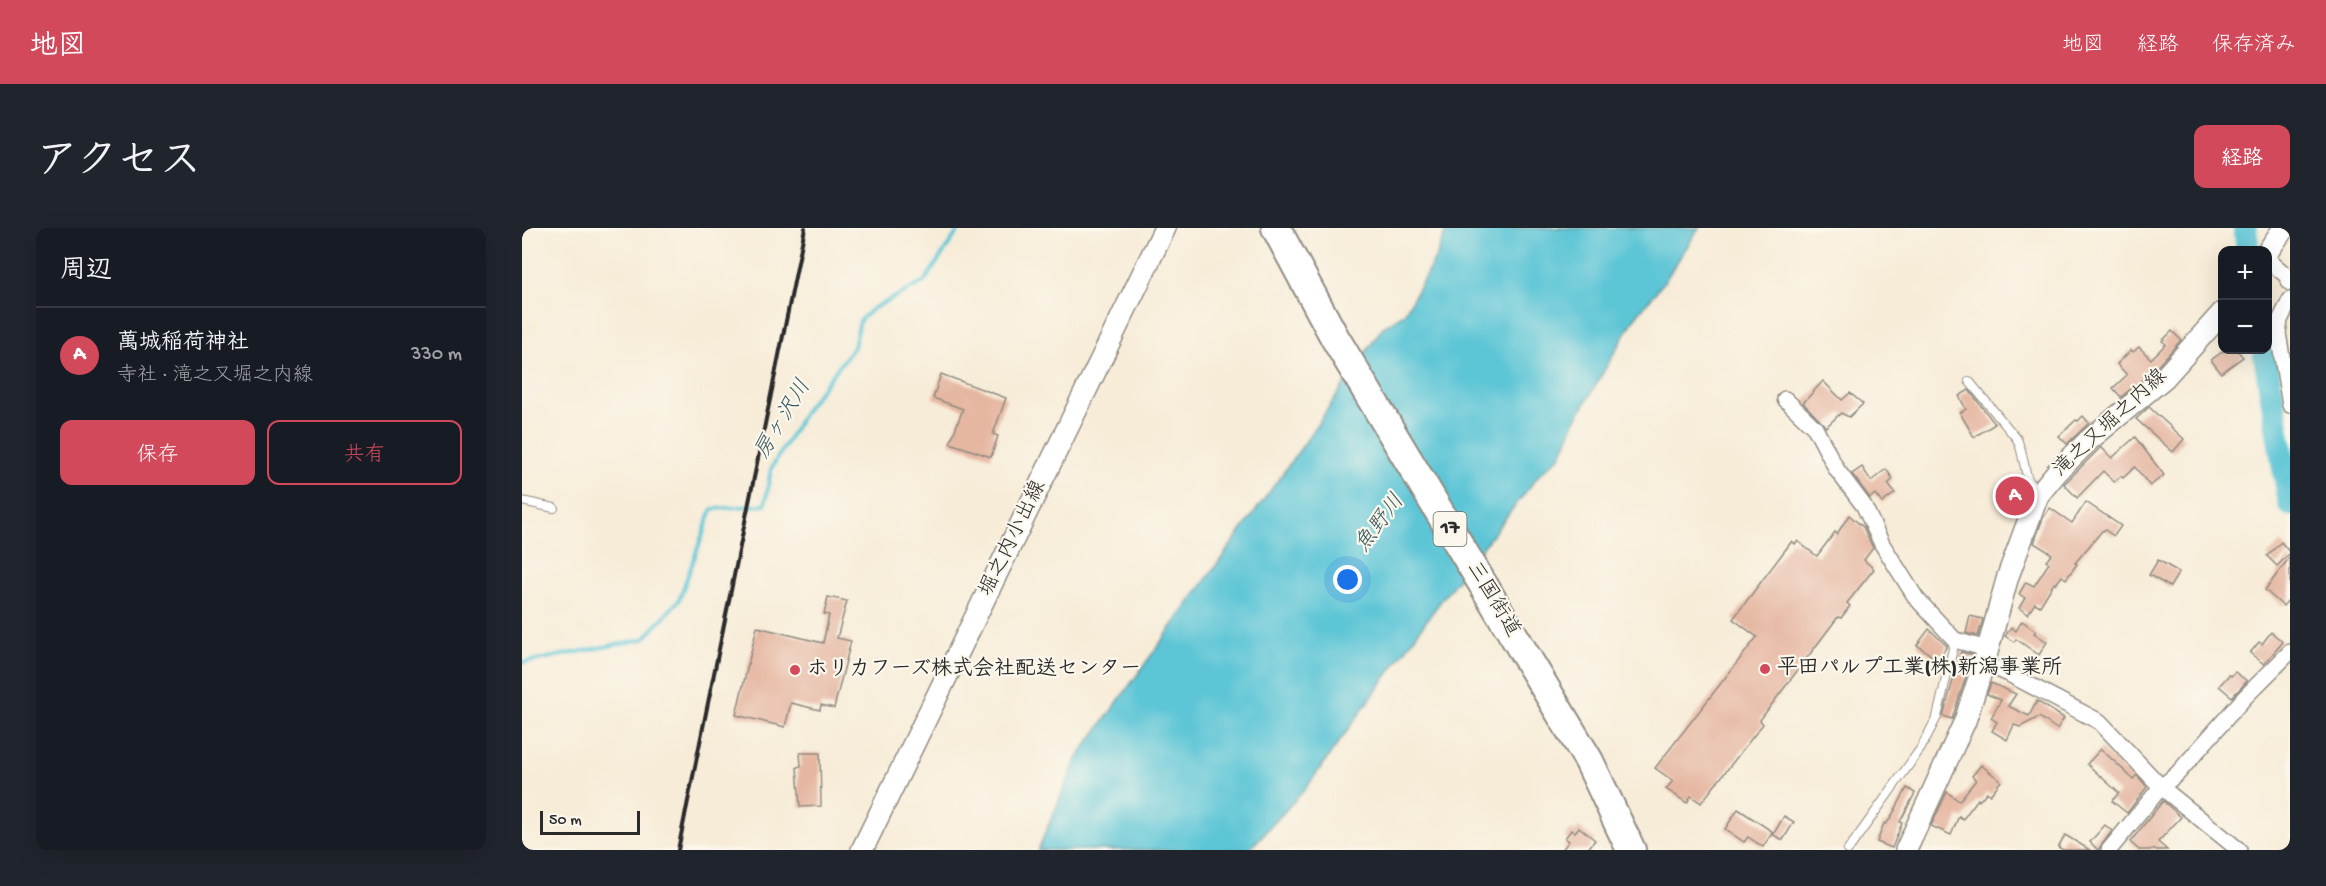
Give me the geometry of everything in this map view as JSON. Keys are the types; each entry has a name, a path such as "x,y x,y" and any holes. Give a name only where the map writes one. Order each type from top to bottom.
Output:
{"highway":[{"name":"三国街道","path":"1276,228 1335,338 1602,785 1631,850"}],"main road":[{"name":"堀之内小出線","path":"862,850 1165,228"},
{"path":"2271,246 2284,228"},
{"name":"滝之又堀之内線","path":"1906,850 1965,721 2008,576 2038,495 2089,440 2164,378 2218,319"}],"street":[{"path":"2272,263 2287,276 2290,283"},
{"path":"2290,300 2280,320 2278,333 2290,405"},
{"path":"1785,399 1815,428 1837,470 1864,506 1882,544 1916,598 1955,640 1986,656 2009,674 2100,722 2161,787 2239,850"},
{"path":"2109,850 2161,787 2177,774 2245,697 2290,652"}],"lane":[{"path":"1970,381 2017,439 2027,477 2038,495"},
{"path":"522,501 554,508"},
{"path":"1848,850 1921,748 1937,717 1955,640"}],"water":[{"name":"魚野川","path":"1447,228 1699,228 1664,282 1634,319 1576,419 1561,455 1539,475 1437,606 1306,788 1249,850 1038,850 1077,758 1309,437 1382,328 1404,314 1437,255"}],"building":[{"path":"2172,331 2181,340 2155,369 2121,397 2113,388 2127,375 2117,364 2131,350 2133,352 2139,347 2151,359 2166,344 2162,341"},
{"path":"2219,354 2240,354 2243,357 2221,373 2211,360"},
{"path":"941,374 1006,398 993,434 998,436 991,457 950,443 963,409 933,398"},
{"path":"1823,381 1842,400 1850,393 1863,404 1849,417 1841,413 1826,427 1803,403"},
{"path":"1969,390 1995,424 1974,437 1960,413 1966,409 1959,396"},
{"path":"2149,407 2184,439 2173,452 2136,419"},
{"path":"2083,416 2089,423 2067,444 2059,436"},
{"path":"2135,437 2164,475 2150,486 2135,467 2123,478 2121,476 2114,482 2103,471 2077,498 2064,484 2101,447 2112,458"},
{"path":"1862,467 1871,481 1886,469 1893,479 1888,484 1895,493 1882,503 1875,494 1870,498 1852,474"},
{"path":"2086,502 2121,526 2114,536 2105,530 2102,531 2075,563 2077,564 2066,579 2062,576 2056,584 2054,583 2040,606 2035,603 2028,614 2019,608 2025,598 2019,594 2026,582 2034,586 2052,554 2034,543 2043,518 2050,508 2072,523"},
{"name":"平田パルプ工業(株)新潟事業所","path":"1849,515 1863,527 1873,548 1864,560 1874,569 1847,603 1850,606 1841,618 1838,617 1760,720 1763,724 1701,803 1691,796 1687,803 1666,789 1673,781 1655,768 1757,637 1733,619 1792,541 1795,544 1797,541 1817,556 1835,532 1837,534"},
{"path":"2281,542 2290,553 2277,566 2267,556"},
{"path":"2290,557 2290,598 2283,606 2265,590"},
{"path":"2158,560 2179,572 2170,587 2149,575"},
{"name":"ホリカフーズ株式会社配送センター","path":"828,597 847,601 837,638 851,641 834,708 821,705 820,710 791,703 785,727 736,715 757,627 823,643 829,615 824,614"},
{"path":"1970,616 1983,619 1978,636 1966,633"},
{"path":"2022,621 2047,642 2039,655 2016,639 2014,642 2005,636 2011,627 2016,631"},
{"path":"1929,629 1947,646 1939,658 1935,658 1917,645"},
{"path":"2271,632 2283,642 2264,664 2250,653 2259,642 2262,644"},
{"path":"1961,652 1973,655 1952,719 1943,716"},
{"path":"2235,672 2247,681 2232,697 2219,686"},
{"path":"1991,683 2016,694 2008,706 2029,716 2037,701 2064,718 2057,729 2039,717 2020,727 2014,725 2007,740 1992,731 1997,722 1991,718 2001,700 1987,694"},
{"path":"2101,749 2133,779 2137,775 2147,787 2127,813 2112,801 2119,793 2087,764"},
{"path":"800,753 820,753 821,806 800,807 797,767 801,766"},
{"path":"1981,765 2001,781 1990,795 1987,792 1979,801 1978,799 1963,819 1959,816 1951,835 1931,826 1947,792 1959,801 1976,780 1972,776"},
{"path":"1907,788 1915,793 1900,822 1902,823 1892,848 1877,842 1884,823 1886,824 1890,819"},
{"path":"2163,801 2181,817 2158,842 2167,850 2139,850 2130,842"},
{"path":"1738,809 1773,832 1763,847 1748,837 1744,842 1725,829"},
{"path":"1784,816 1794,822 1783,840 1773,835"},
{"path":"2105,825 2112,831 2098,850 2090,842"},
{"path":"1579,827 1595,840 1587,850 1562,850 1569,841 1565,838 1571,830 1575,832"},
{"path":"2065,835 2090,850 2063,850 2058,847"}],"waterway":[{"name":"房ヶ沢川","path":"522,663 644,639 679,600 712,509 765,505 771,469 808,406 854,347 860,320 872,309 924,282 960,228"},
{"path":"2245,228 2247,246"},
{"path":"2265,354 2290,504"}],"railway":[{"path":"678,850 805,228"}],"place":[{"name":"萬城稲荷神社","path":"2015,496"},
{"name":"平田パルプ工業(株)新潟事業所","path":"1765,669"},
{"name":"ホリカフーズ株式会社配送センター","path":"795,670"}]}
